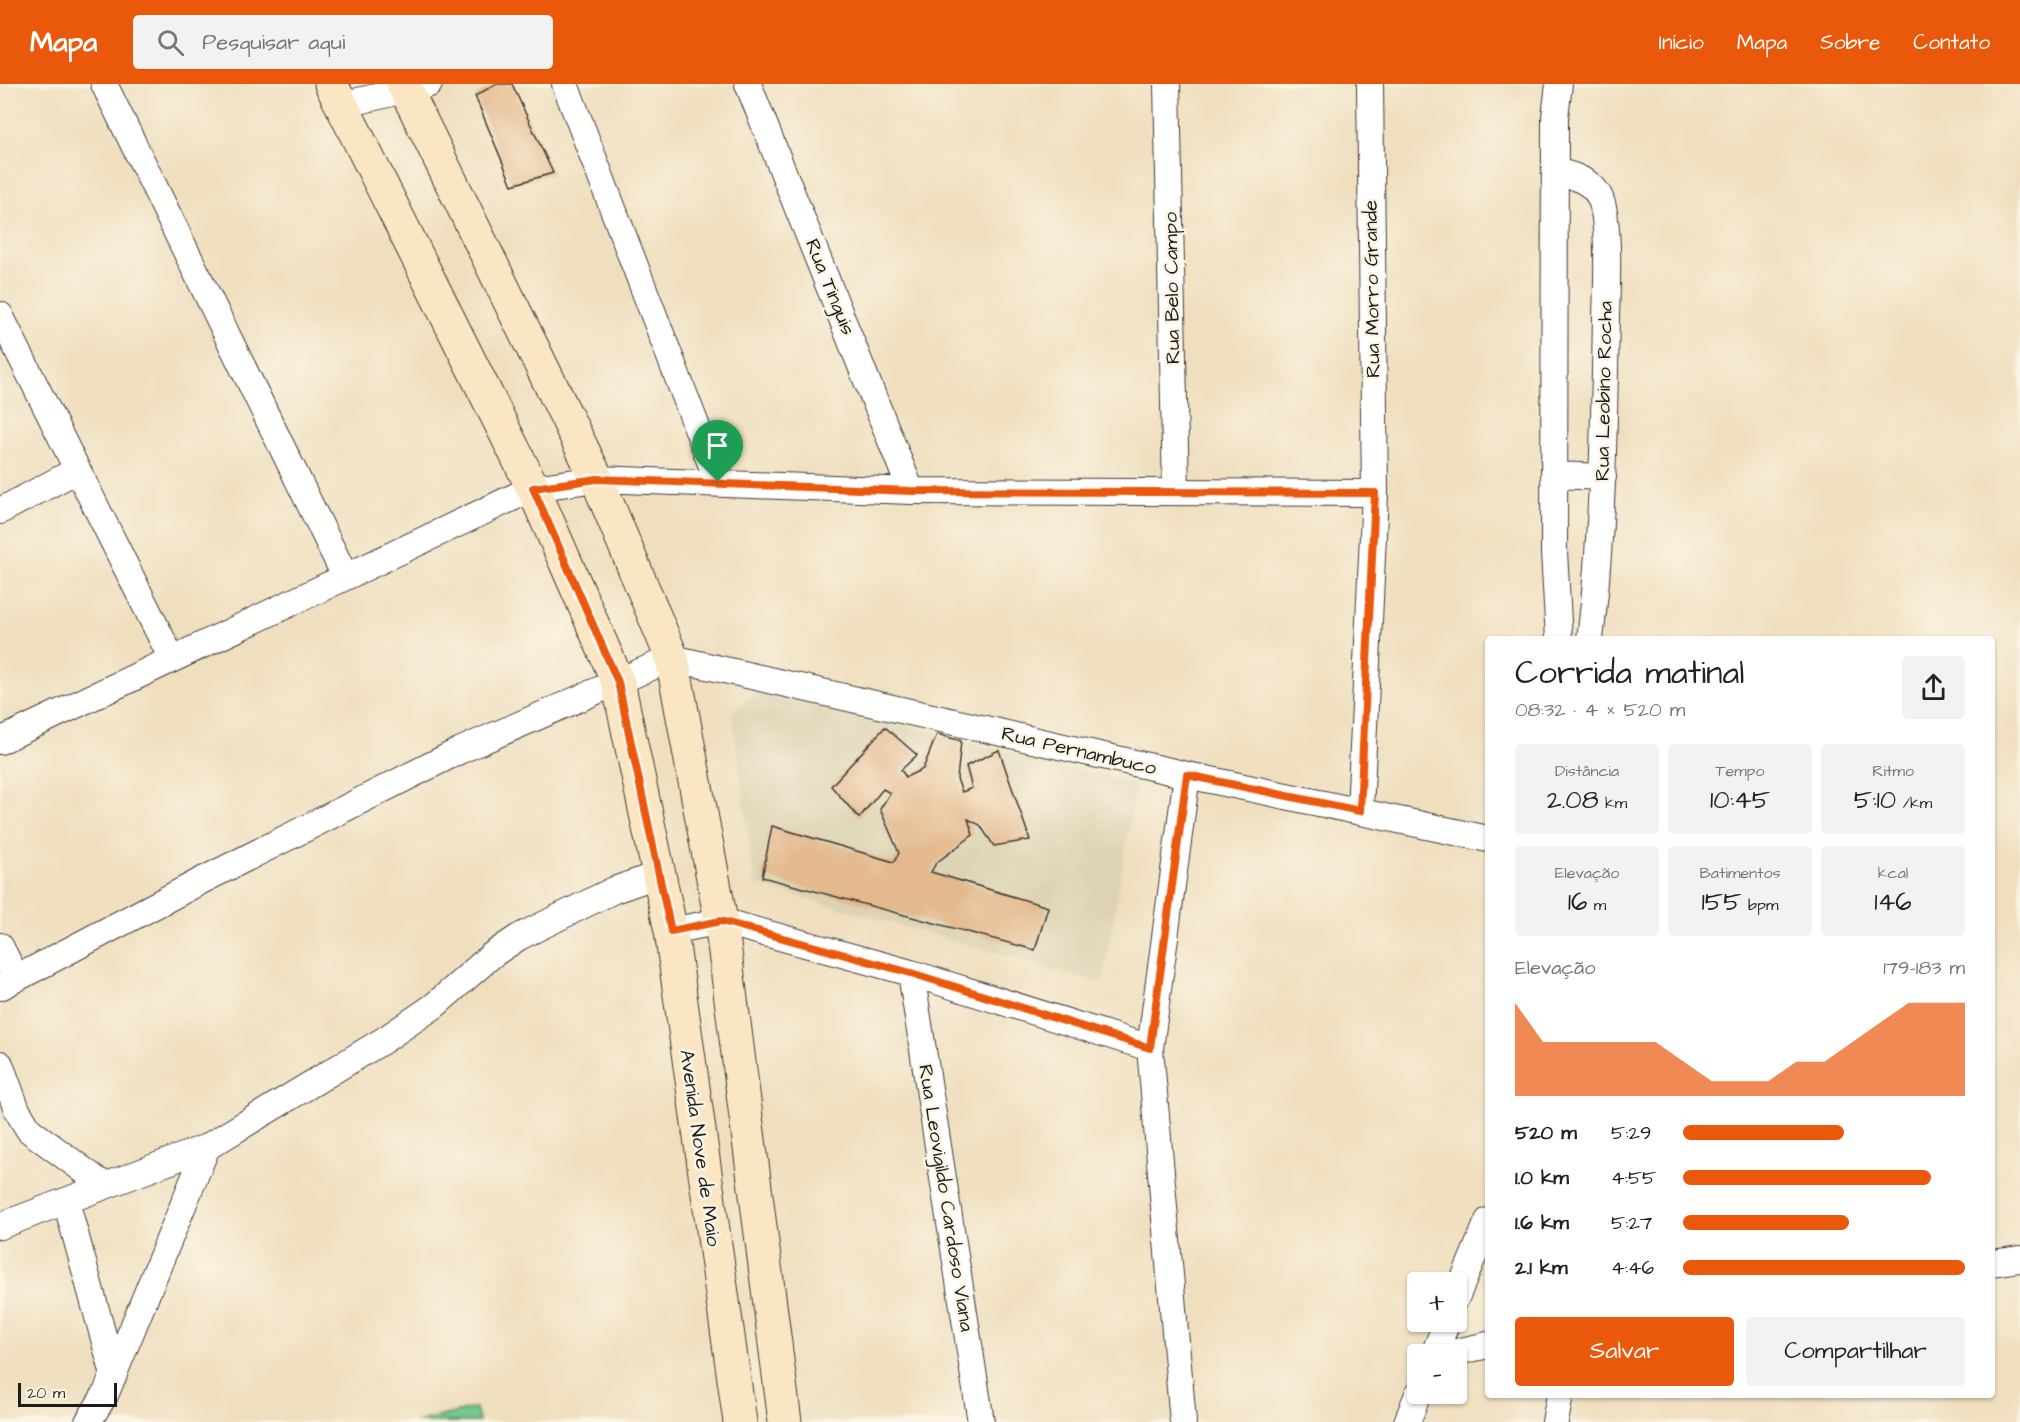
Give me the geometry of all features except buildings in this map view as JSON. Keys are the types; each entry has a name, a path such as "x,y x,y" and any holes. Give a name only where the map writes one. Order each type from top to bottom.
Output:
{"main road":[{"path":"413,86 597,479 672,658 721,921 785,1422"},
{"name":"Avenida Nove de Maio","path":"337,94 533,488 618,682 657,875 671,931 740,1422"}],"street":[{"path":"105,84 345,576"},
{"path":"565,84 718,482"},
{"name":"Rua Tinguis","path":"748,84 911,491"},
{"name":"Rua Belo Campo","path":"1167,84 1176,492"},
{"name":"Rua Morro Grande","path":"1360,811 1375,493 1370,84"},
{"path":"1559,84 1554,117 1554,552 1559,636"},
{"path":"337,94 413,86"},
{"name":"Rua Leobino Rocha","path":"1555,171 1573,175 1588,184 1599,195 1604,207 1607,272 1603,477 1590,636"},
{"path":"0,315 172,659"},
{"path":"0,511 77,470"},
{"path":"1554,475 1603,477"},
{"path":"0,741 533,488 597,479 911,491 1375,493"},
{"path":"0,946 8,982 459,751 672,658"},
{"name":"Rua Pernambuco","path":"672,658 1187,775 1485,837"},
{"path":"1183,1422 1150,1048 1187,775"},
{"path":"0,1226 207,1147 384,1041 434,1006 492,955 519,937 614,890 657,875"},
{"path":"671,931 721,921 911,973 1150,1048"},
{"name":"Rua Leovigildo Cardoso Viana","path":"911,973 981,1422"},
{"path":"0,1064 17,1110 29,1130 105,1186"},
{"path":"88,1422 114,1375 207,1147"},
{"path":"66,1201 114,1375"},
{"path":"1467,1272 1485,1228"},
{"path":"1995,1263 2020,1259"},
{"path":"1467,1350 1485,1346"},
{"path":"1555,1422 1559,1398"},
{"path":"1407,1422 1414,1404"}],"shaded area":[{"path":"759,689 1136,785 1103,983 755,884 732,712"}],"green space":[{"path":"476,1408 479,1422 415,1422"}],"route":[{"path":"597,479 718,482 911,491 1375,493 1360,811 1187,775 1150,1048 911,973 721,921 671,931 657,875 618,682 533,488 597,479"}]}
